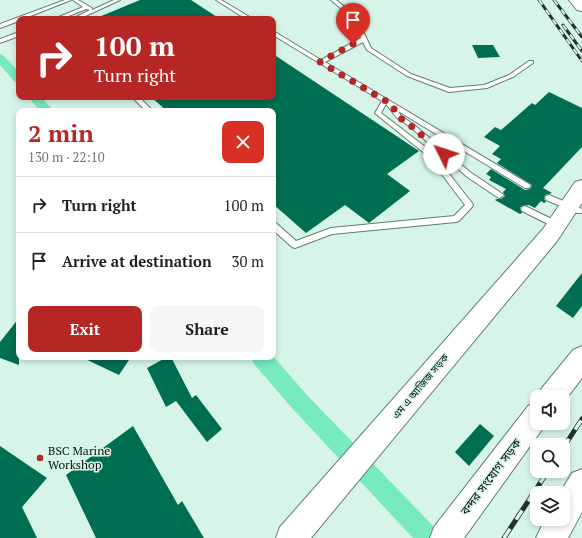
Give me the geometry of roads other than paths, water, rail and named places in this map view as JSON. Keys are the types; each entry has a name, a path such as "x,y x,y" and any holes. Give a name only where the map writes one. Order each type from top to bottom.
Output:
{"main road":[{"path":"576,0 582,7"},
{"name":"এম এ আজিজ সড়ক","path":"295,534 555,229 577,208 582,187"},
{"path":"557,390 582,358"},
{"name":"বন্দর সংযোগ সড়ক","path":"445,538 530,424"},
{"path":"570,504 582,483"},
{"path":"551,538 558,526"}],"lane":[{"path":"27,16 69,0"},
{"path":"75,0 93,11"},
{"path":"82,16 118,0"},
{"path":"218,0 245,16"},
{"path":"333,0 354,18 369,49 409,75 449,90 485,87 511,76 531,62"},
{"path":"64,16 87,7"},
{"path":"0,26 16,20"},
{"path":"0,41 16,35"},
{"path":"276,35 527,186"},
{"path":"320,62 364,38"},
{"path":"137,100 147,108"},
{"path":"388,102 399,117 468,174 500,195"},
{"path":"276,228 295,245 331,231 456,219 469,205 430,154 378,113 388,102"},
{"path":"549,198 577,208"},
{"path":"525,209 555,229"}],"waterway":[{"path":"0,58 16,76"},
{"path":"37,100 44,108"},
{"path":"264,360 299,401 429,538"}],"railway":[{"path":"539,0 582,61"},
{"path":"554,0 582,37"},
{"path":"563,25 582,51"},
{"path":"570,438 582,419"},
{"path":"504,538 543,478"}],"place":[{"name":"BSC Marine Workshop","path":"40,458"}]}
